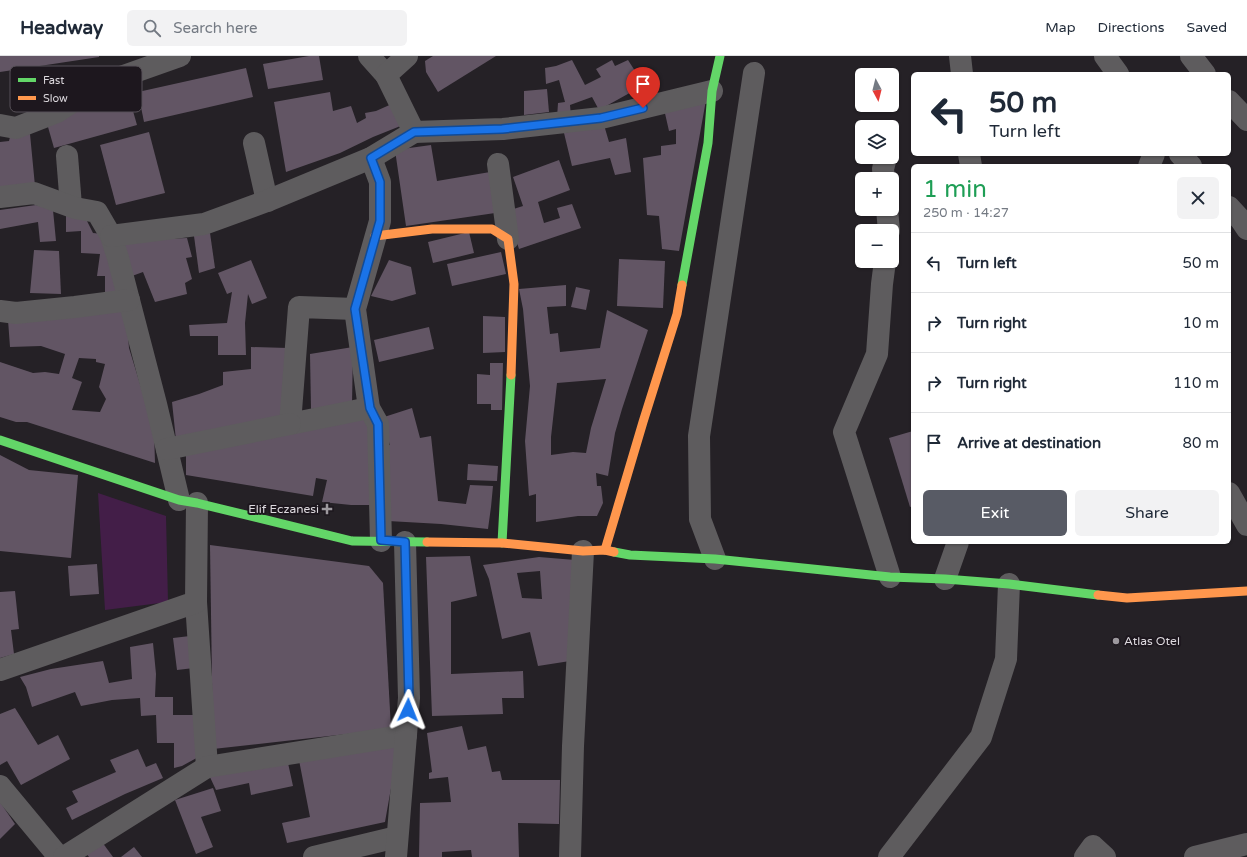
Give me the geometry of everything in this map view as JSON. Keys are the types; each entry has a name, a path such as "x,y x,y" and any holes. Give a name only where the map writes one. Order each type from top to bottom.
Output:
{"main road":[{"path":"605,550 642,422 677,314 708,143 712,91 720,56"},
{"path":"375,236 432,230 492,229 508,239 514,284 510,399 502,543"},
{"path":"0,440 188,502 352,541 381,540 405,542 502,543 583,551 605,550 630,555 715,559 890,577 945,579 1009,584 1127,598 1247,591"}],"street":[{"path":"142,69 180,56"},
{"path":"369,56 386,75 414,132"},
{"path":"386,75 407,56"},
{"path":"960,56 962,72"},
{"path":"1105,56 1117,72"},
{"path":"1191,56 1203,72"},
{"path":"715,559 700,519 699,436 754,73"},
{"path":"111,236 204,224 267,201 371,158 414,132 502,129 601,118 712,91"},
{"path":"1231,103 1247,120"},
{"path":"0,125 16,128 58,112"},
{"path":"254,143 267,201"},
{"path":"67,156 71,206"},
{"path":"1182,156 1189,164"},
{"path":"371,158 380,182 380,221 355,309 370,408 378,424 381,540"},
{"path":"498,164 508,239"},
{"path":"0,197 34,193 71,206 97,212 111,236 167,449 188,502 207,767"},
{"path":"1231,209 1242,220 1247,229"},
{"path":"884,268 877,354 844,432 890,577"},
{"path":"0,311 16,313 129,300"},
{"path":"290,424 298,307 355,309"},
{"path":"167,449 370,408"},
{"path":"1231,497 1247,525"},
{"path":"314,857 396,847 409,698 405,542"},
{"path":"945,579 957,544"},
{"path":"570,857 573,746 583,551"},
{"path":"889,857 981,737 1006,660 1009,584"},
{"path":"0,670 196,602"},
{"path":"64,857 207,767 406,735"},
{"path":"0,786 58,857"},
{"path":"1195,857 1247,844"},
{"path":"1085,857 1093,846 1105,857"}],"shaded area":[{"path":"98,493 166,516 168,602 105,610"}],"building":[{"path":"0,56 99,56 40,66 10,66 10,70 0,72"},
{"path":"309,56 319,56 323,80 268,89 263,64"},
{"path":"433,56 496,56 438,92 426,72 425,61"},
{"path":"572,60 585,85 601,77 596,69 612,60 615,66 628,60 644,85 599,110 592,97 570,105 571,116 557,118 558,103 565,102 559,80 546,84 545,68 556,66"},
{"path":"246,68 253,97 144,122 142,112 142,91"},
{"path":"547,89 549,112 524,115 524,91"},
{"path":"330,92 333,111 351,106 357,123 366,118 365,113 376,111 394,103 403,125 373,137 340,153 286,172 274,102"},
{"path":"706,100 679,251 662,249 659,216 647,215 643,158 661,155 661,146 676,144 676,129 669,131 664,109"},
{"path":"75,112 133,112 137,125 54,148 46,120"},
{"path":"604,125 609,142 626,138 631,172 615,175 610,158 572,166 564,133"},
{"path":"149,132 165,193 116,205 100,145"},
{"path":"30,134 35,186 0,190 0,142 9,141 10,137"},
{"path":"431,145 437,181 496,171 502,212 406,226 395,150"},
{"path":"559,160 570,190 538,202 544,223 560,218 557,208 572,204 581,228 519,249 507,211 523,206 513,177"},
{"path":"36,205 53,210 56,241 40,242 38,222 0,229 0,210"},
{"path":"66,215 85,217 93,233 103,234 119,291 105,293 105,276 97,276 100,254 81,253 81,231 66,232"},
{"path":"469,232 474,253 433,263 428,242"},
{"path":"210,233 215,268 199,273 194,236"},
{"path":"187,238 192,257 186,258 192,279 185,283 187,294 155,302 143,272 132,276 121,245 144,240"},
{"path":"34,250 59,251 61,294 30,293"},
{"path":"501,252 506,274 452,286 447,264"},
{"path":"619,259 665,261 663,308 617,306"},
{"path":"251,260 267,298 252,304 248,294 245,323 246,355 218,355 218,336 190,336 189,325 227,323 232,292 227,294 218,273"},
{"path":"389,260 411,267 416,294 392,301 371,296"},
{"path":"566,285 566,306 547,307 550,334 558,333 560,352 600,348 607,310 648,330 615,433 608,476 596,473 597,486 601,486 603,503 597,516 578,516 536,522 536,494 529,496 525,441 530,386 523,309 519,289","holes":["606,379 591,428 586,453 573,452 551,455 551,437 557,383"]},
{"path":"576,287 590,290 586,310 571,307"},
{"path":"126,309 129,348 154,430 155,463 27,422 16,422 0,417 0,362 33,373 45,372 59,374 65,354 41,346 10,347 8,320","holes":["79,358 96,359 96,362 105,364 99,387 106,399 100,412 72,410 82,382 72,378"]},
{"path":"483,316 505,317 505,352 483,353"},
{"path":"429,327 434,349 379,362 374,340"},
{"path":"251,347 288,348 283,419 176,440 172,402 223,385 223,372 251,369"},
{"path":"353,347 352,405 311,409 310,354"},
{"path":"490,363 503,363 502,410 491,410 491,404 477,404 477,374 490,375"},
{"path":"412,408 420,438 431,436 438,501 466,504 470,485 493,486 488,529 441,524 388,521 383,446 390,445 381,418"},
{"path":"370,417 374,505 351,505 322,502 327,480 316,478 313,496 186,475 186,454"},
{"path":"911,432 910,507 889,438"},
{"path":"0,455 29,470 78,475 71,558 0,551"},
{"path":"468,464 498,466 497,481 467,480"},
{"path":"210,545 369,566 383,583 391,729 213,749"},
{"path":"470,556 477,596 451,602 451,674 523,671 524,698 502,698 503,714 432,716 426,557"},
{"path":"539,557 575,560 570,661 538,666 530,632 502,639 489,579 483,565","holes":["540,571 542,599 522,598 517,573"]},
{"path":"97,564 99,594 70,596 68,566"},
{"path":"15,591 19,629 11,630 14,654 0,658 0,592"},
{"path":"190,636 194,668 177,670 173,638"},
{"path":"153,643 156,674 155,697 173,697 173,715 201,715 202,755 182,766 174,768 174,743 157,743 156,715 141,716 140,698 112,700 81,706 75,692 32,707 26,687 20,677 51,669 103,661 109,683 132,679 130,647"},
{"path":"15,708 38,745 58,735 70,759 21,785 7,761 0,765 0,714"},
{"path":"462,726 468,750 486,746 492,772 500,771 502,780 560,780 559,824 518,823 519,857 472,857 471,850 442,852 442,857 419,857 420,803 451,802 448,777 429,779 429,773 432,772 427,733"},
{"path":"399,743 385,822 287,843 282,823 310,817 299,760"},
{"path":"138,749 146,767 156,763 163,778 125,794 72,820 66,808 78,802 72,791 116,772 110,760"},
{"path":"288,763 293,786 251,795 249,783 216,790 209,775"},
{"path":"213,788 221,811 201,817 213,847 196,854 175,800"},
{"path":"0,802 15,824 0,839"},
{"path":"102,842 113,857 89,857 86,853"},
{"path":"134,847 142,857 121,857"}],"traffic: fast":[{"path":"682,285 708,143 712,91 720,56"},
{"path":"502,543 511,375"},
{"path":"0,440 179,500 197,503 352,541 427,542"},
{"path":"614,552 630,555 715,559 890,577 945,579 1009,584 1098,595"}],"traffic: slow":[{"path":"375,236 432,229 492,229 508,239 514,284 511,375"},
{"path":"605,550 677,314 682,285"},
{"path":"427,542 502,543 583,551 605,550 614,552"},
{"path":"1098,595 1127,598 1247,591"}],"place":[{"name":"Elif Eczanesi","path":"327,509"},
{"name":"Atlas Otel","path":"1116,641"}],"route":[{"path":"408,710 409,698 405,542 381,540 378,424 370,408 355,309 380,221 380,182 371,158 414,132 502,129 601,118 643,108"}]}
